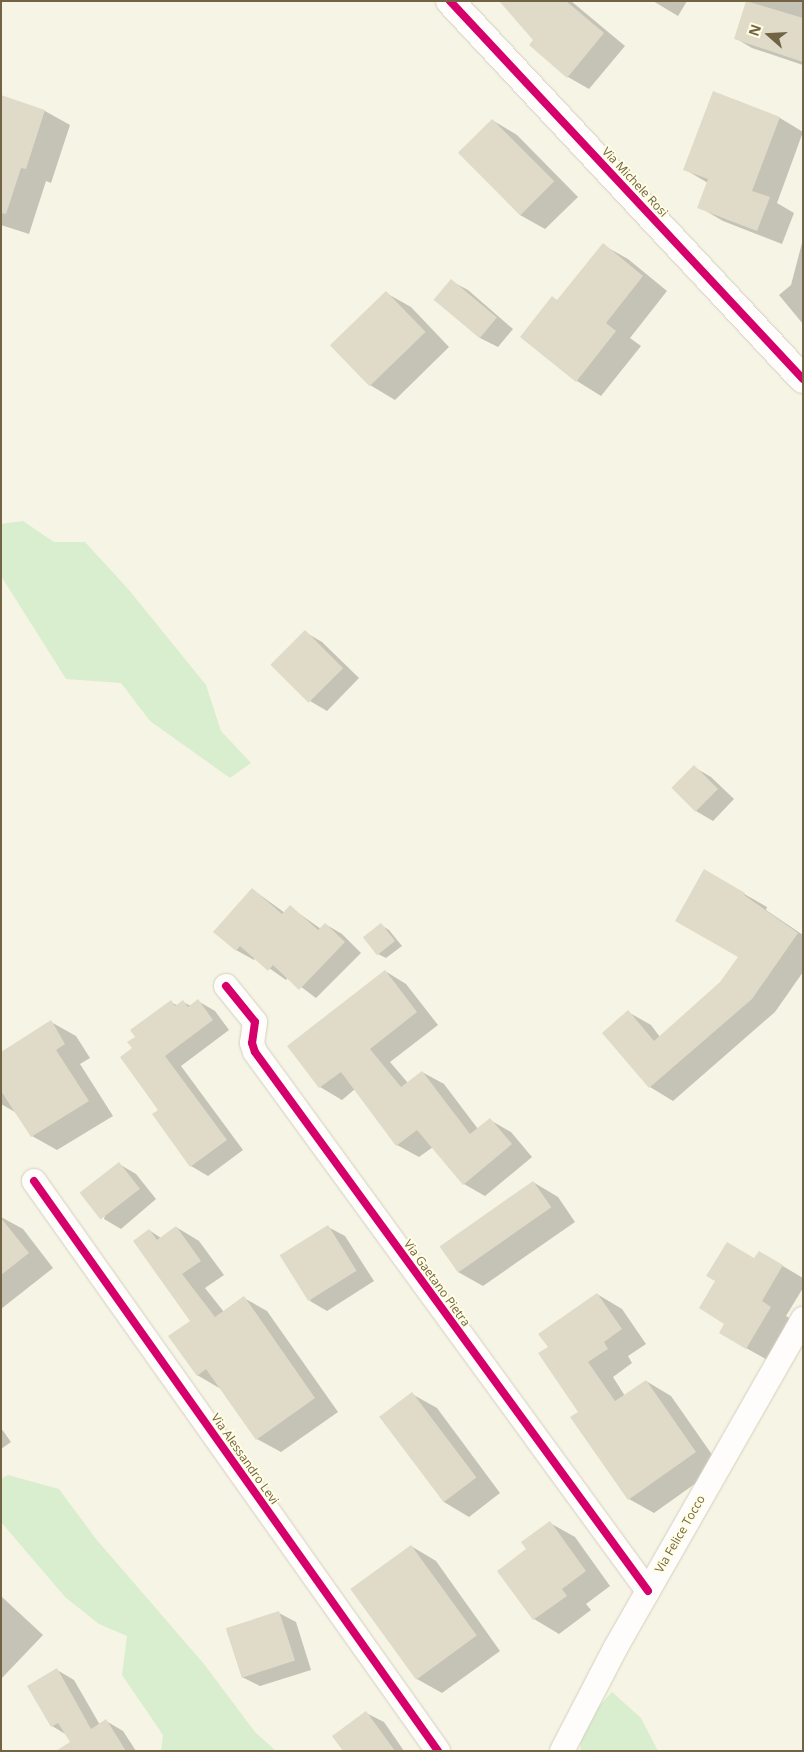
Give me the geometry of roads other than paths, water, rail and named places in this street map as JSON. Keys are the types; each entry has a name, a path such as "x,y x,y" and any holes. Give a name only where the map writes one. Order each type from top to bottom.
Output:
{"street":[{"name":"Via Michele Rosi","path":"450,1 803,378"},
{"name":"Via Gaetano Pietra","path":"226,986 255,1022 252,1043 255,1052 648,1591"},
{"name":"Via Alessandro Levi","path":"34,1181 438,1751"},
{"name":"Via Felice Tocco","path":"562,1751 648,1591 803,1319"}]}
